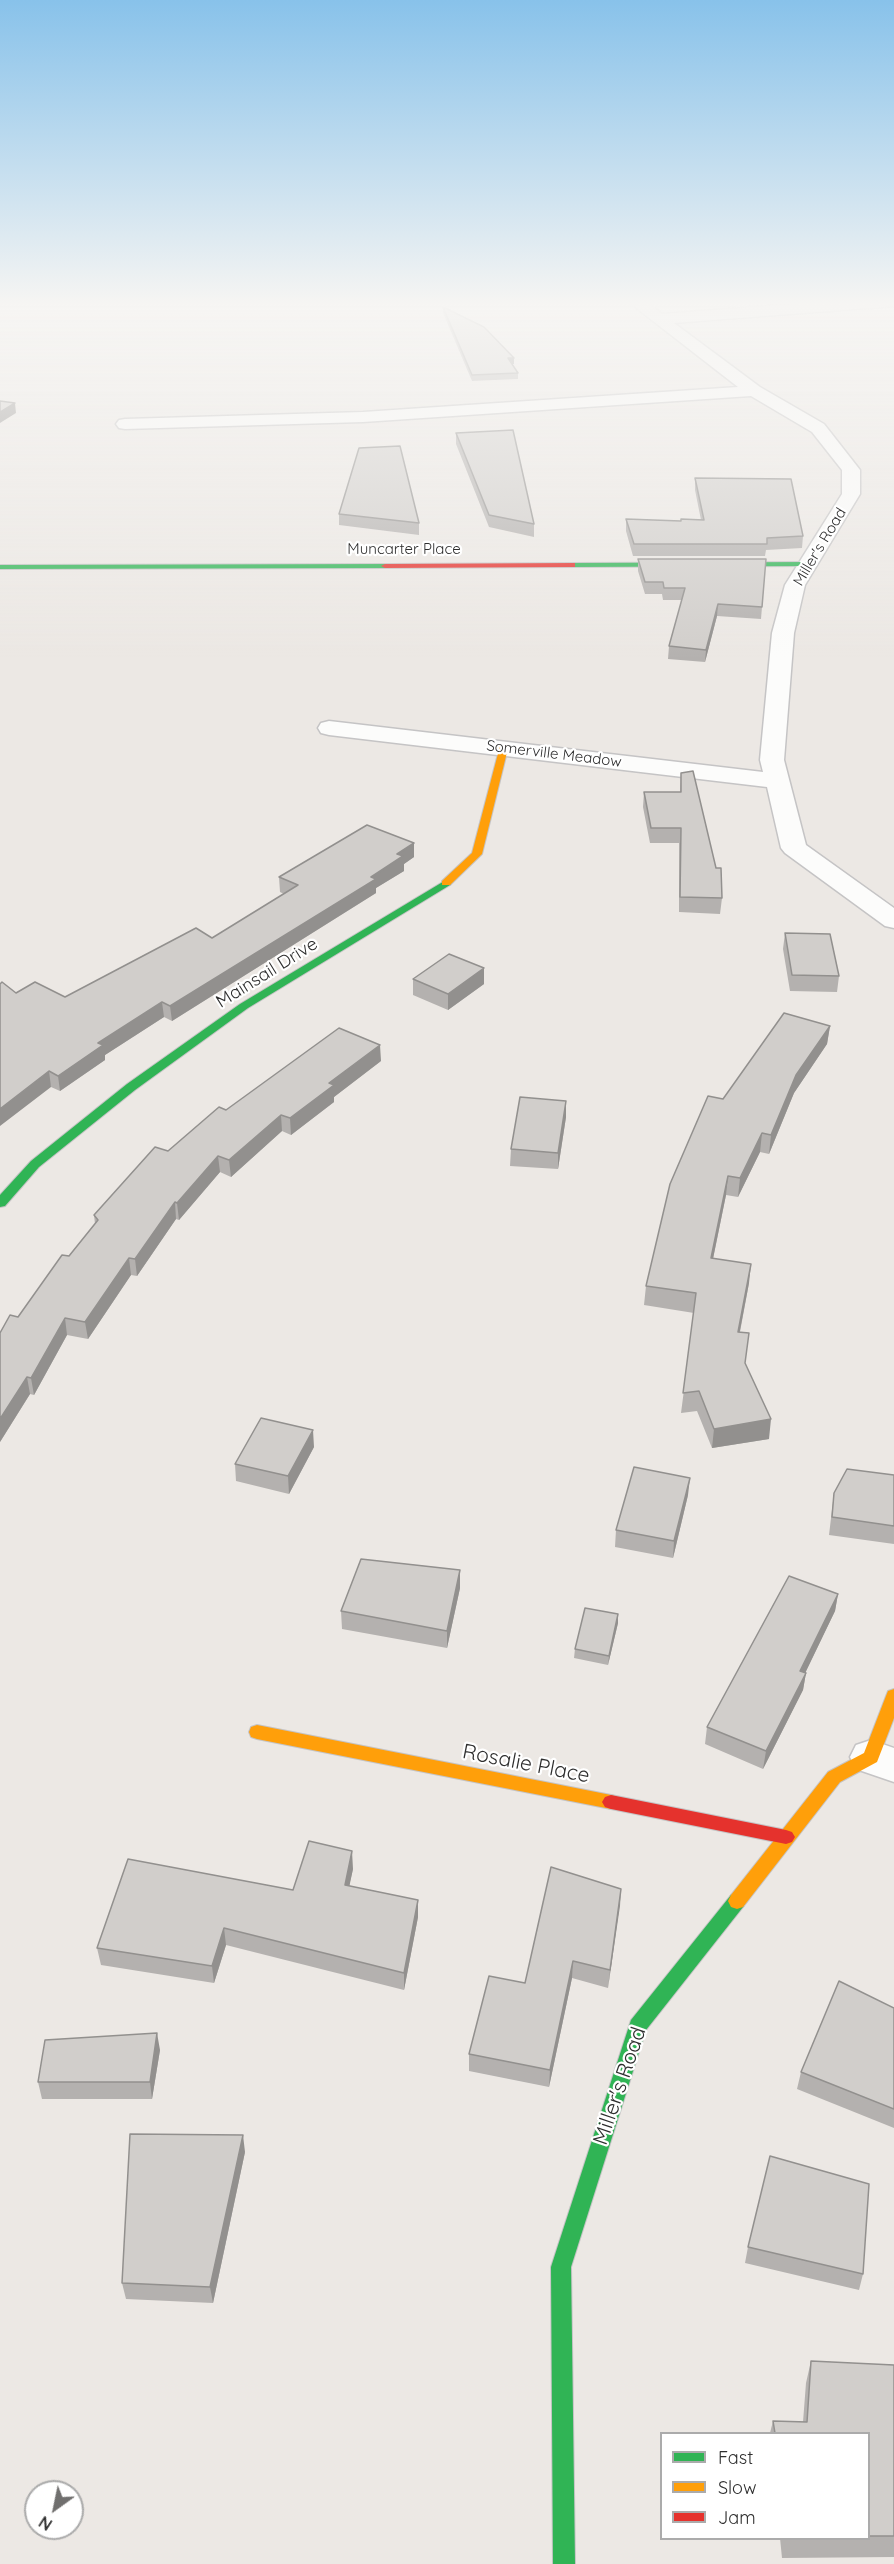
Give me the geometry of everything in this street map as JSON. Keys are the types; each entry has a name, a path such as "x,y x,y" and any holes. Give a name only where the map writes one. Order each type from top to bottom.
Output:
{"street":[{"path":"125,424 273,420"},
{"name":"Miller's Road","path":"804,420 818,428 851,470 851,494 795,585 783,633 772,760 794,848 894,920"},
{"name":"Muncarter Place","path":"0,567 808,564"},
{"name":"Somerville Meadow","path":"329,728 778,781"},
{"name":"Mainsail Drive","path":"0,1203 35,1164 131,1087 244,1006 442,886 477,854 503,748"},
{"path":"861,897 894,897"},
{"name":"Miller's Road","path":"564,2564 561,2267 638,2026 834,1777 883,1761 894,1696"},
{"name":"Rosalie Place","path":"257,1732 786,1837"}],"building":[{"path":"513,430 534,524 489,515 456,433"},
{"path":"400,446 419,523 339,514 359,448"},
{"path":"695,478 791,479 803,536 767,538 767,544 634,544 626,519 704,520"},
{"path":"638,559 766,559 762,607 718,604 706,650 669,646 685,588 664,588 663,582 645,582"},
{"path":"693,771 716,868 721,868 722,898 680,897 681,828 651,828 644,792 681,792 681,773"},
{"path":"367,825 414,843 397,854 403,856 371,877 376,879 170,1006 162,1002 98,1043 103,1045 58,1076 49,1071 0,1109 0,984 2,982 16,993 35,982 65,997 196,928 212,938 298,885 279,877"},
{"path":"785,933 830,934 839,976 792,975"},
{"path":"449,954 484,968 448,994 413,979"},
{"path":"784,1013 830,1026 796,1075 771,1135 762,1133 740,1178 728,1176 711,1258 751,1264 738,1332 749,1333 745,1363 771,1419 714,1429 699,1391 683,1393 696,1293 646,1286 670,1184 708,1096 723,1099"},
{"path":"339,1028 380,1045 329,1083 334,1085 290,1118 281,1115 229,1160 218,1156 177,1203 175,1202 135,1259 129,1258 85,1322 65,1318 31,1378 27,1377 0,1419 0,1333 10,1315 18,1317 62,1255 69,1256 98,1220 94,1215 155,1147 168,1151 219,1107 226,1110"},
{"path":"520,1097 566,1101 558,1153 511,1149"},
{"path":"261,1418 313,1430 288,1476 235,1464"},
{"path":"634,1467 690,1478 674,1541 616,1530"},
{"path":"847,1469 894,1475 894,1526 832,1517 834,1493"},
{"path":"361,1559 460,1570 447,1631 341,1611"},
{"path":"789,1576 838,1594 800,1671 806,1673 766,1751 707,1727"},
{"path":"585,1608 618,1614 609,1656 575,1649"},
{"path":"309,1841 352,1851 345,1885 418,1900 404,1973 224,1928 212,1966 97,1948 128,1859 293,1890"},
{"path":"551,1867 621,1889 610,1970 573,1961 550,2070 469,2054 489,1976 525,1983"},
{"path":"839,1981 894,2008 894,2109 801,2072"},
{"path":"157,2033 150,2082 38,2082 45,2040"},
{"path":"130,2134 243,2135 210,2287 122,2283"},
{"path":"770,2156 869,2184 863,2274 748,2247"},
{"path":"811,2361 894,2365 894,2536 870,2536 870,2432 775,2432 773,2421 807,2422"}],"traffic: fast":[{"path":"572,565 808,564"},
{"path":"0,567 385,566"},
{"path":"0,1203 35,1164 131,1087 244,1006 446,883"},
{"path":"564,2564 561,2267 638,2026 737,1901"}],"traffic: slow":[{"path":"446,883 477,854 503,748"},
{"path":"737,1901 834,1777 871,1757 894,1696"},
{"path":"257,1732 611,1802"}],"traffic: jam":[{"path":"385,566 572,565"},
{"path":"611,1802 786,1837"}]}
